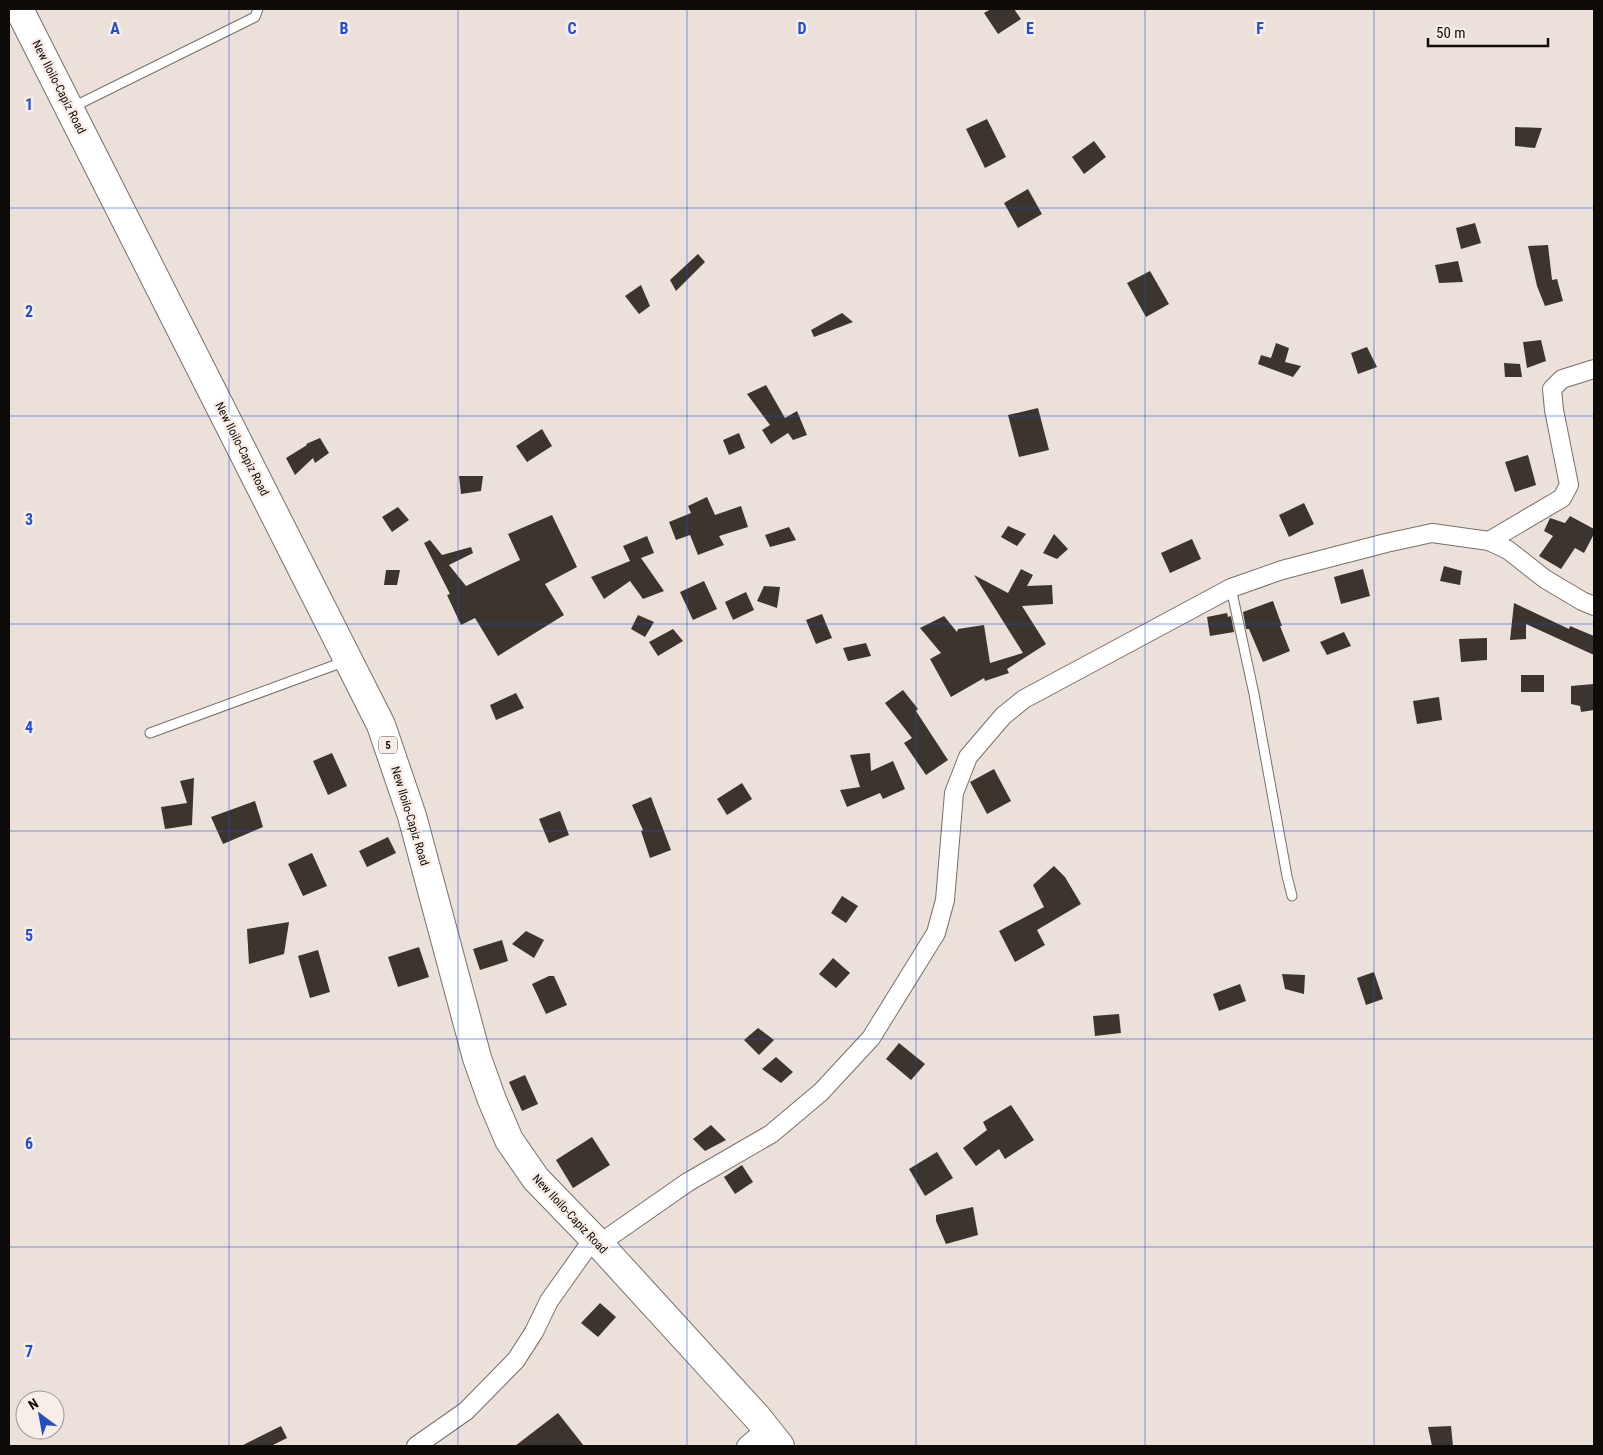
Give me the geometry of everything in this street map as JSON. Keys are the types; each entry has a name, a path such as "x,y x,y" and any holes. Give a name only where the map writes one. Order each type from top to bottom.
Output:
{"highway":[{"name":"New Iloilo-Capiz Road","path":"19,9 381,725 412,816 477,1058 492,1100 510,1140 536,1179 596,1241 773,1437"}],"street":[{"path":"1489,541 1562,498 1569,485 1554,410 1552,388 1562,379 1594,368"},
{"path":"416,1446 466,1411 516,1360 534,1332 549,1301 596,1241 688,1182 771,1134 822,1092 871,1038 936,933 945,900 954,793 968,757 1003,716 1024,699 1231,588 1282,570 1432,533 1489,541 1508,550 1545,578 1582,601 1594,606"},
{"path":"746,1446 773,1437"}],"lane":[{"path":"70,108 255,17 258,9"},
{"path":"1231,588 1254,694 1292,896"},
{"path":"150,733 348,660"}],"building":[{"path":"991,9 1014,9 1021,19 998,34 984,13"},
{"path":"987,119 1006,157 985,168 966,129"},
{"path":"1515,127 1542,128 1535,148 1515,146"},
{"path":"1094,141 1106,157 1084,174 1072,157"},
{"path":"1028,189 1042,214 1018,228 1004,203"},
{"path":"1475,223 1481,243 1461,249 1456,228"},
{"path":"1548,245 1552,280 1557,279 1563,301 1545,306 1537,286 1528,246"},
{"path":"698,254 705,262 676,291 670,280"},
{"path":"1458,261 1463,282 1439,283 1435,265"},
{"path":"1150,271 1169,304 1146,317 1127,283"},
{"path":"641,285 650,306 639,314 625,296"},
{"path":"842,313 853,322 814,337 811,330"},
{"path":"1541,340 1546,361 1527,368 1523,342"},
{"path":"1276,343 1289,348 1285,362 1301,366 1293,377 1258,364 1261,355 1271,358"},
{"path":"1367,347 1377,367 1358,374 1351,353"},
{"path":"1504,363 1520,364 1522,377 1505,377"},
{"path":"766,385 785,418 797,411 807,435 793,440 788,433 771,444 762,430 770,425 747,394"},
{"path":"1038,408 1049,450 1019,457 1008,415"},
{"path":"542,429 552,446 527,462 516,446"},
{"path":"739,433 745,448 729,455 723,440"},
{"path":"320,438 329,453 315,463 313,458 295,475 286,458 306,444"},
{"path":"1528,455 1536,485 1515,492 1505,462"},
{"path":"459,476 483,476 481,491 461,494"},
{"path":"707,497 715,515 741,506 748,527 719,536 724,545 698,555 690,535 676,540 669,522 691,513 688,506"},
{"path":"1304,503 1314,524 1289,537 1279,515"},
{"path":"398,507 409,520 392,532 382,517"},
{"path":"552,515 577,567 545,584 564,615 498,656 475,618 461,625 447,595 450,594 424,543 430,540 442,555 471,547 473,553 449,565 466,586 520,560 508,534"},
{"path":"1570,516 1594,529 1594,534 1584,553 1575,548 1561,569 1539,556 1553,536 1544,531 1550,518 1565,523"},
{"path":"1008,526 1026,534 1017,546 1001,537"},
{"path":"789,527 796,540 770,547 765,535"},
{"path":"1054,534 1068,549 1057,559 1043,553"},
{"path":"647,536 654,553 641,558 664,591 643,599 630,581 604,599 591,577 630,561 623,546"},
{"path":"1192,539 1201,559 1170,573 1161,553"},
{"path":"1444,566 1462,571 1460,585 1440,581"},
{"path":"1021,569 1033,575 1027,586 1052,585 1053,604 1022,606 1046,644 1007,669 1009,673 985,681 984,678 951,697 930,659 941,653 920,628 944,616 957,632 958,629 984,625 990,663 1023,653 974,575 1008,593"},
{"path":"1363,569 1370,596 1341,604 1334,577"},
{"path":"386,570 400,570 397,585 384,585"},
{"path":"704,581 717,609 693,620 680,592"},
{"path":"764,586 780,587 777,608 757,601"},
{"path":"746,592 754,610 733,620 725,602"},
{"path":"1273,601 1290,651 1263,662 1249,629 1246,629 1243,612"},
{"path":"1514,603 1569,629 1570,626 1594,636 1594,655 1526,624 1526,639 1510,640"},
{"path":"1227,613 1228,617 1231,616 1234,632 1210,636 1207,617"},
{"path":"822,614 832,638 816,644 806,620"},
{"path":"638,615 654,622 645,637 631,629"},
{"path":"673,629 683,641 658,656 649,642"},
{"path":"1344,632 1351,646 1327,655 1320,642"},
{"path":"1487,638 1487,660 1461,662 1459,639"},
{"path":"866,643 871,656 848,661 843,648"},
{"path":"1521,675 1544,675 1544,692 1521,692"},
{"path":"1594,684 1594,710 1581,712 1580,706 1571,704 1571,686"},
{"path":"903,690 918,709 916,711 948,760 926,775 904,743 912,738 885,703"},
{"path":"516,693 524,708 496,720 490,705"},
{"path":"1439,697 1442,720 1417,724 1413,701"},
{"path":"332,753 347,786 328,795 313,761"},
{"path":"870,753 871,771 893,761 905,789 883,799 880,793 847,807 840,790 860,787 850,755"},
{"path":"994,769 1011,801 987,814 970,782"},
{"path":"194,778 192,825 165,829 161,807 187,803 180,781"},
{"path":"742,783 752,799 727,815 717,799"},
{"path":"651,797 671,850 650,858 641,831 643,830 632,805"},
{"path":"255,801 263,827 223,844 211,817"},
{"path":"560,811 569,835 549,843 539,819"},
{"path":"388,837 396,853 367,867 359,851"},
{"path":"312,853 327,886 303,896 288,864"},
{"path":"1054,866 1065,877 1081,904 1037,930 1045,945 1015,962 999,931 1044,907 1033,885"},
{"path":"842,896 858,906 846,923 831,913"},
{"path":"289,922 284,954 249,964 247,929"},
{"path":"526,931 544,940 534,958 512,944"},
{"path":"502,940 508,961 480,970 473,949"},
{"path":"419,947 429,977 398,987 388,957"},
{"path":"318,950 330,992 310,998 298,956"},
{"path":"833,958 850,973 836,988 819,974"},
{"path":"1374,972 1383,999 1366,1005 1357,978"},
{"path":"1282,974 1305,975 1304,994 1285,989"},
{"path":"549,976 554,976 567,1005 546,1014 532,984"},
{"path":"1240,984 1246,1001 1219,1011 1213,994"},
{"path":"1119,1014 1121,1033 1095,1036 1093,1016"},
{"path":"758,1028 774,1040 759,1055 744,1040"},
{"path":"899,1043 925,1064 911,1080 886,1059"},
{"path":"776,1057 793,1072 781,1083 762,1069"},
{"path":"525,1075 538,1104 522,1111 509,1082"},
{"path":"1011,1105 1034,1140 1005,1159 999,1149 976,1166 963,1148 987,1130 983,1122"},
{"path":"711,1125 726,1140 705,1151 693,1139"},
{"path":"592,1137 610,1165 573,1188 556,1160"},
{"path":"937,1152 953,1178 925,1196 909,1169"},
{"path":"742,1165 753,1182 735,1194 724,1177"},
{"path":"973,1207 978,1235 946,1244 936,1221 936,1215"},
{"path":"600,1303 616,1317 598,1337 581,1323"},
{"path":"558,1413 584,1446 515,1446"},
{"path":"281,1426 287,1438 271,1446 241,1446"},
{"path":"1451,1426 1453,1446 1432,1446 1428,1427"}]}
